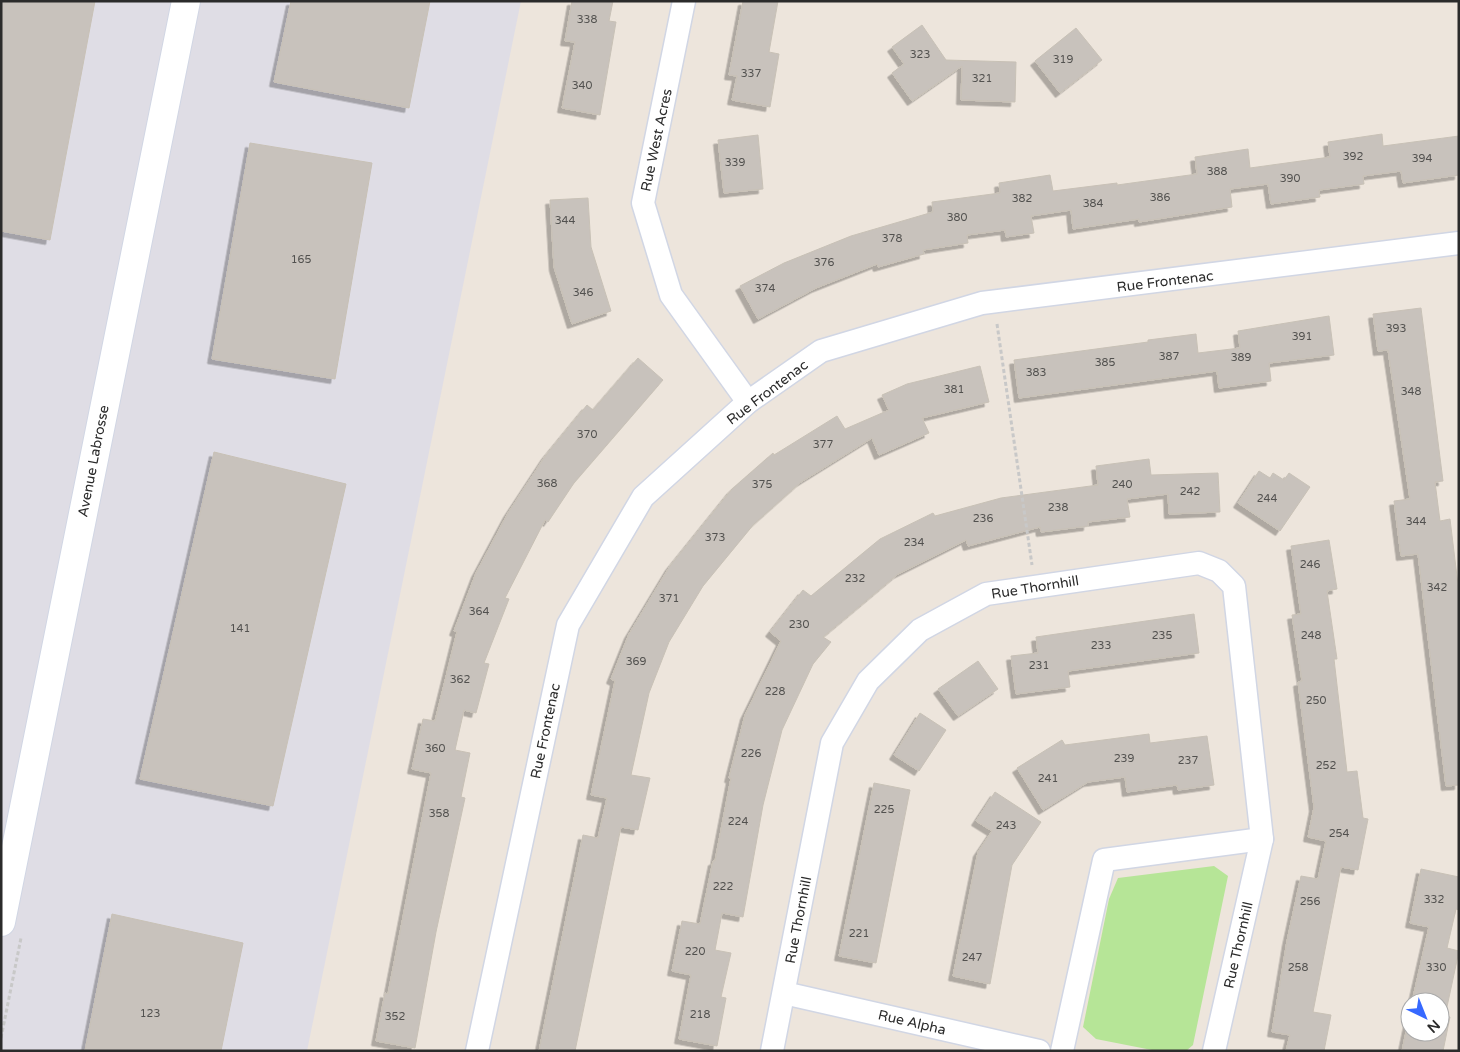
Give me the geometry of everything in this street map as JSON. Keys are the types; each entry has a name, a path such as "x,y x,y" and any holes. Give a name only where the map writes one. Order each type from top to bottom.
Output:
{"street":[{"name":"Avenue Labrosse","path":"12,927 186,1"},
{"name":"Rue West Acres","path":"684,1 642,203 671,295 748,402"},
{"name":"Rue Frontenac","path":"477,1051 568,625 644,497 748,402 821,352 982,303 1459,243"},
{"name":"Rue Thornhill","path":"772,1051 832,743 868,681 920,630 986,594 1035,585 1199,563 1219,571 1234,586 1262,839 1214,1051"},
{"path":"1062,1051 1104,860 1262,839"},
{"name":"Rue Alpha","path":"784,993 1039,1051"}],"path":[{"path":"994,303 1035,585"},
{"path":"1,1038 12,927"}],"shaded area":[{"path":"1,1 521,1 307,1051 1,1051"}],"green space":[{"path":"1214,866 1228,876 1193,1045 1186,1051 1157,1051 1096,1039 1083,1027 1109,899 1118,878"}],"building":[{"path":"1,1 95,1 50,240 1,231"},
{"path":"291,1 430,1 409,108 274,82"},
{"path":"572,1 613,1 609,21 616,22 600,115 562,108 575,42 565,41"},
{"path":"743,1 778,1 769,52 779,54 770,107 732,100 737,76 729,75"},
{"path":"922,25 946,60 1016,62 1015,102 961,100 962,66 912,101 892,73 904,64 892,47"},
{"path":"1076,28 1102,60 1060,93 1035,61"},
{"path":"1382,134 1383,146 1459,136 1459,175 1403,183 1401,171 1363,176 1364,184 1319,190 1320,197 1271,204 1268,184 1230,189 1232,207 1139,222 1139,219 1073,229 1071,210 1031,216 1034,233 1006,237 1005,230 967,235 968,243 923,250 924,254 878,267 877,264 816,288 758,319 740,286 784,263 851,236 933,212 932,202 1000,193 999,183 1050,175 1053,191 1117,183 1117,185 1197,174 1195,157 1248,149 1250,168 1330,157 1328,142"},
{"path":"758,135 763,189 724,193 718,140"},
{"path":"250,143 372,163 335,379 212,359"},
{"path":"588,198 591,247 611,311 572,324 554,267 550,200"},
{"path":"1421,308 1443,481 1435,482 1440,521 1450,519 1459,593 1459,785 1446,786 1418,554 1401,556 1394,501 1410,499 1388,350 1378,351 1373,314"},
{"path":"1329,316 1334,355 1269,363 1271,381 1219,388 1217,371 1019,398 1014,360 1196,334 1198,353 1240,348 1238,331"},
{"path":"638,358 663,380 574,483 548,522 545,520 505,598 509,599 484,663 489,664 476,713 464,710 455,750 470,753 461,797 465,798 436,932 415,1048 376,1041 385,993 388,994 431,773 412,769 423,719 435,721 457,632 454,631 476,573 508,513 546,455 587,405 593,410"},
{"path":"980,366 989,402 922,418 929,433 879,455 872,438 801,482 754,524 703,586 669,642 649,693 631,775 650,778 638,830 621,827 575,1051 539,1051 583,835 598,838 607,798 591,795 615,681 611,679 629,634 670,566 732,489 773,453 774,455 837,416 845,429 889,410 882,395 907,384"},
{"path":"214,452 346,484 273,806 140,779"},
{"path":"1149,459 1151,475 1218,473 1220,512 1169,514 1168,494 1127,499 1130,517 1088,522 1088,526 1041,532 1040,527 968,546 966,540 898,574 823,637 831,642 813,664 782,730 763,805 743,917 722,913 715,950 731,953 721,997 726,998 717,1046 679,1039 691,975 672,971 682,921 700,924 713,861 715,861 731,778 729,778 745,715 781,641 770,632 803,590 811,596 880,539 933,513 935,516 1001,498 1098,485 1096,466"},
{"path":"1259,471 1270,478 1273,473 1284,480 1289,473 1310,487 1280,531 1238,503"},
{"path":"1329,540 1337,589 1327,591 1337,659 1334,659 1347,772 1357,771 1363,818 1368,819 1358,870 1341,867 1313,1012 1331,1015 1324,1051 1286,1051 1290,1035 1272,1032 1287,941 1301,876 1318,879 1326,841 1308,837 1314,807 1298,682 1302,681 1292,615 1301,614 1291,546"},
{"path":"1194,614 1199,653 1068,671 1070,687 1016,694 1011,656 1038,653 1036,637"},
{"path":"978,661 998,689 958,716 938,689"},
{"path":"920,713 946,730 919,771 894,755"},
{"path":"1149,734 1150,743 1207,736 1214,785 1178,790 1177,785 1127,792 1125,777 1088,782 1043,810 1017,768 1062,740 1065,745"},
{"path":"874,783 910,790 876,963 839,956"},
{"path":"995,792 1041,822 1012,865 990,984 953,976 978,852 992,831 976,821"},
{"path":"1421,869 1459,877 1459,910 1456,909 1447,948 1459,951 1450,993 1414,992 1429,927 1410,923"},
{"path":"112,914 243,943 221,1051 85,1051"},
{"path":"1404,1042 1445,1042 1443,1051 1402,1051"}]}
